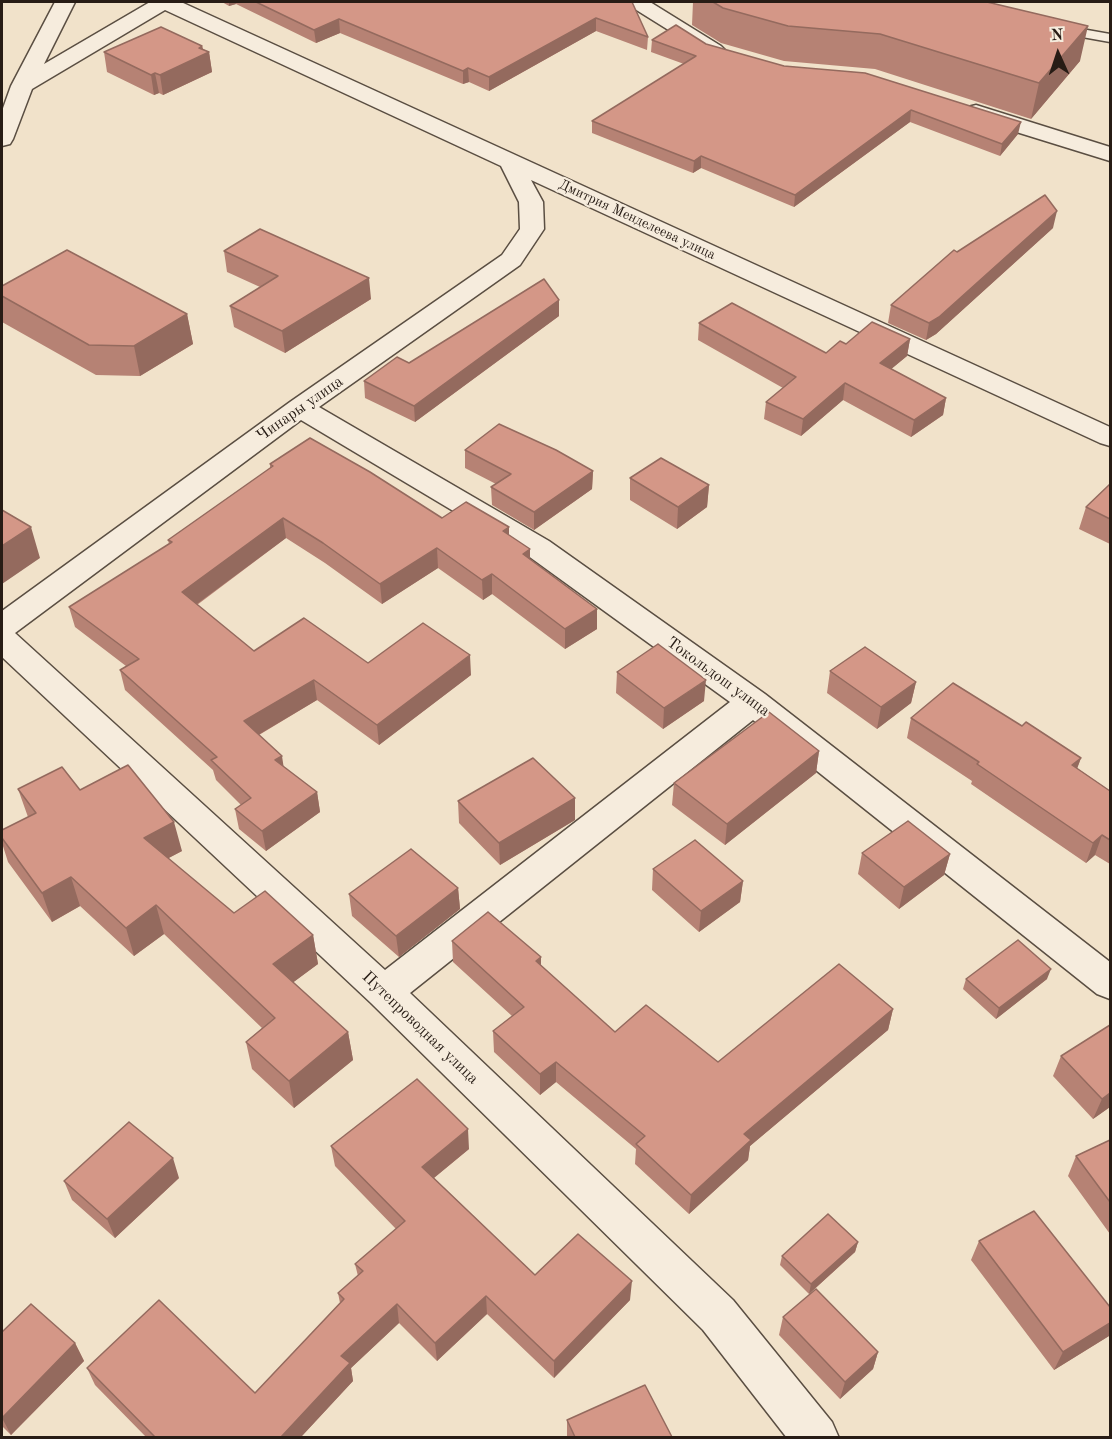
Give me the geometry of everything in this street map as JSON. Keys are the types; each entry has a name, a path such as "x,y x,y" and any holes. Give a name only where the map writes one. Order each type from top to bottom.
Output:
{"street":[{"path":"2,139 22,86 65,2"},
{"path":"22,86 164,2"},
{"name":"Дмитрия Менделеева улица","path":"164,2 1110,437"},
{"path":"637,2 712,49 733,55"},
{"path":"955,105 1110,154"},
{"name":"Чинары улица","path":"2,626 300,408 511,260 532,229 531,202 510,162"},
{"name":"Токольдош улица","path":"300,408 538,548 753,702 1110,983"},
{"name":"Путепроводная улица","path":"2,639 384,992 718,1315 816,1437"},
{"path":"384,992 753,702"}],"lane":[{"path":"1042,25 1110,38"}],"building":[{"path":"256,2 632,2 648,37 596,18 489,77 468,68 463,71 339,19 314,30"},
{"path":"713,2 987,2 1088,26 1039,83 880,34 788,26 723,8"},
{"path":"676,25 706,44 784,66 865,73 1021,122 1002,144 911,110 795,195 701,156 694,161 592,121 696,56 652,40"},
{"path":"161,27 202,46 199,48 209,52 160,75 155,73 151,75 104,52"},
{"path":"1045,195 1057,211 939,317 929,323 891,305 954,250 957,252"},
{"path":"260,229 369,278 282,331 230,306 278,276 224,251"},
{"path":"67,250 187,314 134,346 89,345 2,296 2,286"},
{"path":"544,279 559,300 414,406 364,381 397,357 409,363"},
{"path":"732,303 826,353 840,341 846,344 872,322 910,339 880,363 946,398 914,420 845,383 803,419 766,402 796,377 699,323"},
{"path":"499,424 556,450 593,471 534,512 491,487 511,474 465,450"},
{"path":"310,438 370,472 442,518 466,502 509,527 503,531 530,549 523,554 597,609 565,629 492,574 482,580 437,548 380,584 323,543 283,518 182,592 254,651 304,618 368,663 423,623 470,655 377,725 314,680 244,721 282,756 275,760 317,792 262,831 235,809 251,798 211,760 217,757 120,670 139,659 69,607 172,542 168,540 273,466 270,464"},
{"path":"661,458 709,485 678,507 630,478"},
{"path":"1110,484 1110,519 1086,507"},
{"path":"2,510 31,527 2,546"},
{"path":"658,644 706,680 664,708 617,672"},
{"path":"865,647 916,682 881,707 830,671"},
{"path":"953,683 1022,726 1026,722 1081,758 1072,765 1110,791 1110,840 1102,835 1093,843 977,764 979,762 911,718"},
{"path":"769,712 819,751 727,824 674,783"},
{"path":"533,758 575,798 499,843 458,801"},
{"path":"128,765 174,822 144,838 234,913 265,891 313,935 273,964 348,1032 289,1081 246,1042 275,1018 156,905 126,928 71,877 42,893 2,838 2,830 36,813 18,789 62,767 80,790"},
{"path":"908,821 950,854 904,887 862,853"},
{"path":"695,840 743,881 701,911 653,869"},
{"path":"411,849 458,888 396,936 349,894"},
{"path":"488,912 541,957 536,961 615,1032 646,1005 718,1062 839,964 893,1009 744,1134 751,1140 691,1195 636,1144 645,1136 556,1062 540,1074 493,1031 524,1007 452,941"},
{"path":"1018,940 1051,969 999,1008 966,979"},
{"path":"1110,1025 1110,1093 1102,1099 1061,1056"},
{"path":"417,1079 468,1129 422,1167 535,1275 578,1234 632,1281 554,1361 486,1296 435,1343 397,1304 341,1356 350,1363 281,1437 155,1437 87,1368 159,1300 255,1393 344,1299 338,1293 363,1271 355,1264 405,1221 331,1146"},
{"path":"129,1122 173,1158 107,1219 64,1181"},
{"path":"1110,1140 1110,1202 1076,1156"},
{"path":"1034,1211 1110,1307 1110,1323 1063,1352 979,1241"},
{"path":"828,1214 858,1242 811,1284 782,1256"},
{"path":"816,1289 878,1352 845,1382 783,1317"},
{"path":"31,1304 75,1343 2,1418 2,1332"},
{"path":"645,1385 672,1437 575,1437 567,1420"}]}
